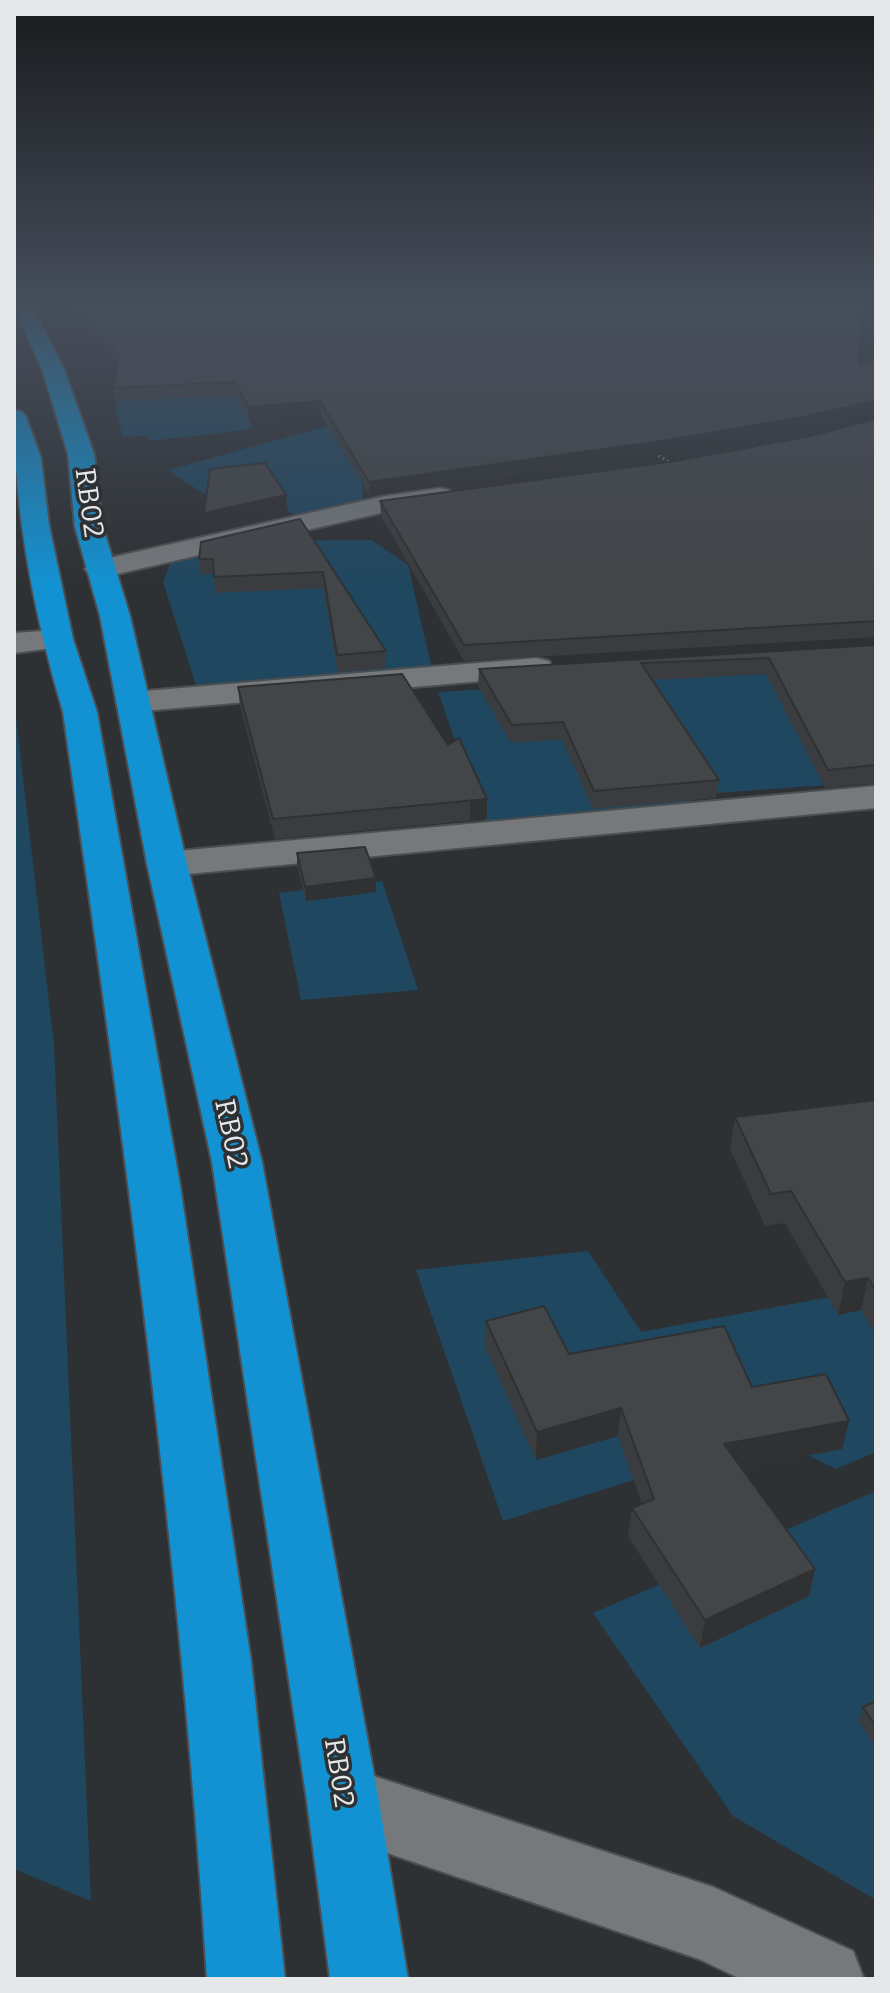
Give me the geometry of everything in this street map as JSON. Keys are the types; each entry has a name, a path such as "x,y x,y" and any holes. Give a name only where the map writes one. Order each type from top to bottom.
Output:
{"highway":[{"name":"RB02","path":"63,400 81,454 89,527 115,616 167,864 237,1162 343,1802 369,1979"},
{"name":"RB02","path":"14,417 28,458 35,525 36,641 80,712 159,1210 215,1646 246,1979"}],"street":[{"path":"100,569 385,504 472,492"},
{"path":"133,702 563,666"},
{"path":"167,864 876,797"},
{"path":"343,1802 713,1925 825,1979"}],"path":[{"path":"651,452 674,464"}],"shaded area":[{"path":"119,400 245,400 253,429 150,441 146,435 123,438 115,408"},
{"path":"360,417 363,504 300,518 252,488 210,498 168,470"},
{"path":"372,540 408,565 432,669 198,691 163,582 171,562 270,541"},
{"path":"778,671 854,783 717,793 646,674"},
{"path":"618,681 696,806 487,830 438,692"},
{"path":"14,700 54,1045 91,1901 14,1869"},
{"path":"382,881 418,990 301,1000 279,893"},
{"path":"588,1251 641,1332 862,1291 876,1317 876,1452 836,1469 771,1437 503,1521 416,1270"},
{"path":"876,1491 876,1900 733,1816 593,1613"}],"building":[{"path":"245,400 876,400 808,416 675,439 369,482 320,401 248,407"},
{"path":"876,419 876,621 464,645 380,501 676,461 811,436"},
{"path":"265,463 286,495 204,513 210,469"},
{"path":"300,519 386,651 337,655 323,572 214,577 213,559 199,559 201,542"},
{"path":"876,645 876,765 828,770 769,658 641,663 719,780 594,791 563,722 512,725 479,669"},
{"path":"402,674 448,745 459,738 487,799 273,819 238,687"},
{"path":"365,847 376,878 305,887 297,853"},
{"path":"876,1100 876,1290 868,1278 845,1282 791,1191 771,1194 735,1117"},
{"path":"544,1306 569,1354 724,1326 752,1387 826,1374 849,1421 724,1444 815,1569 705,1620 632,1508 654,1499 621,1408 537,1432 486,1321"},
{"path":"876,1701 876,1727 863,1707"}]}
